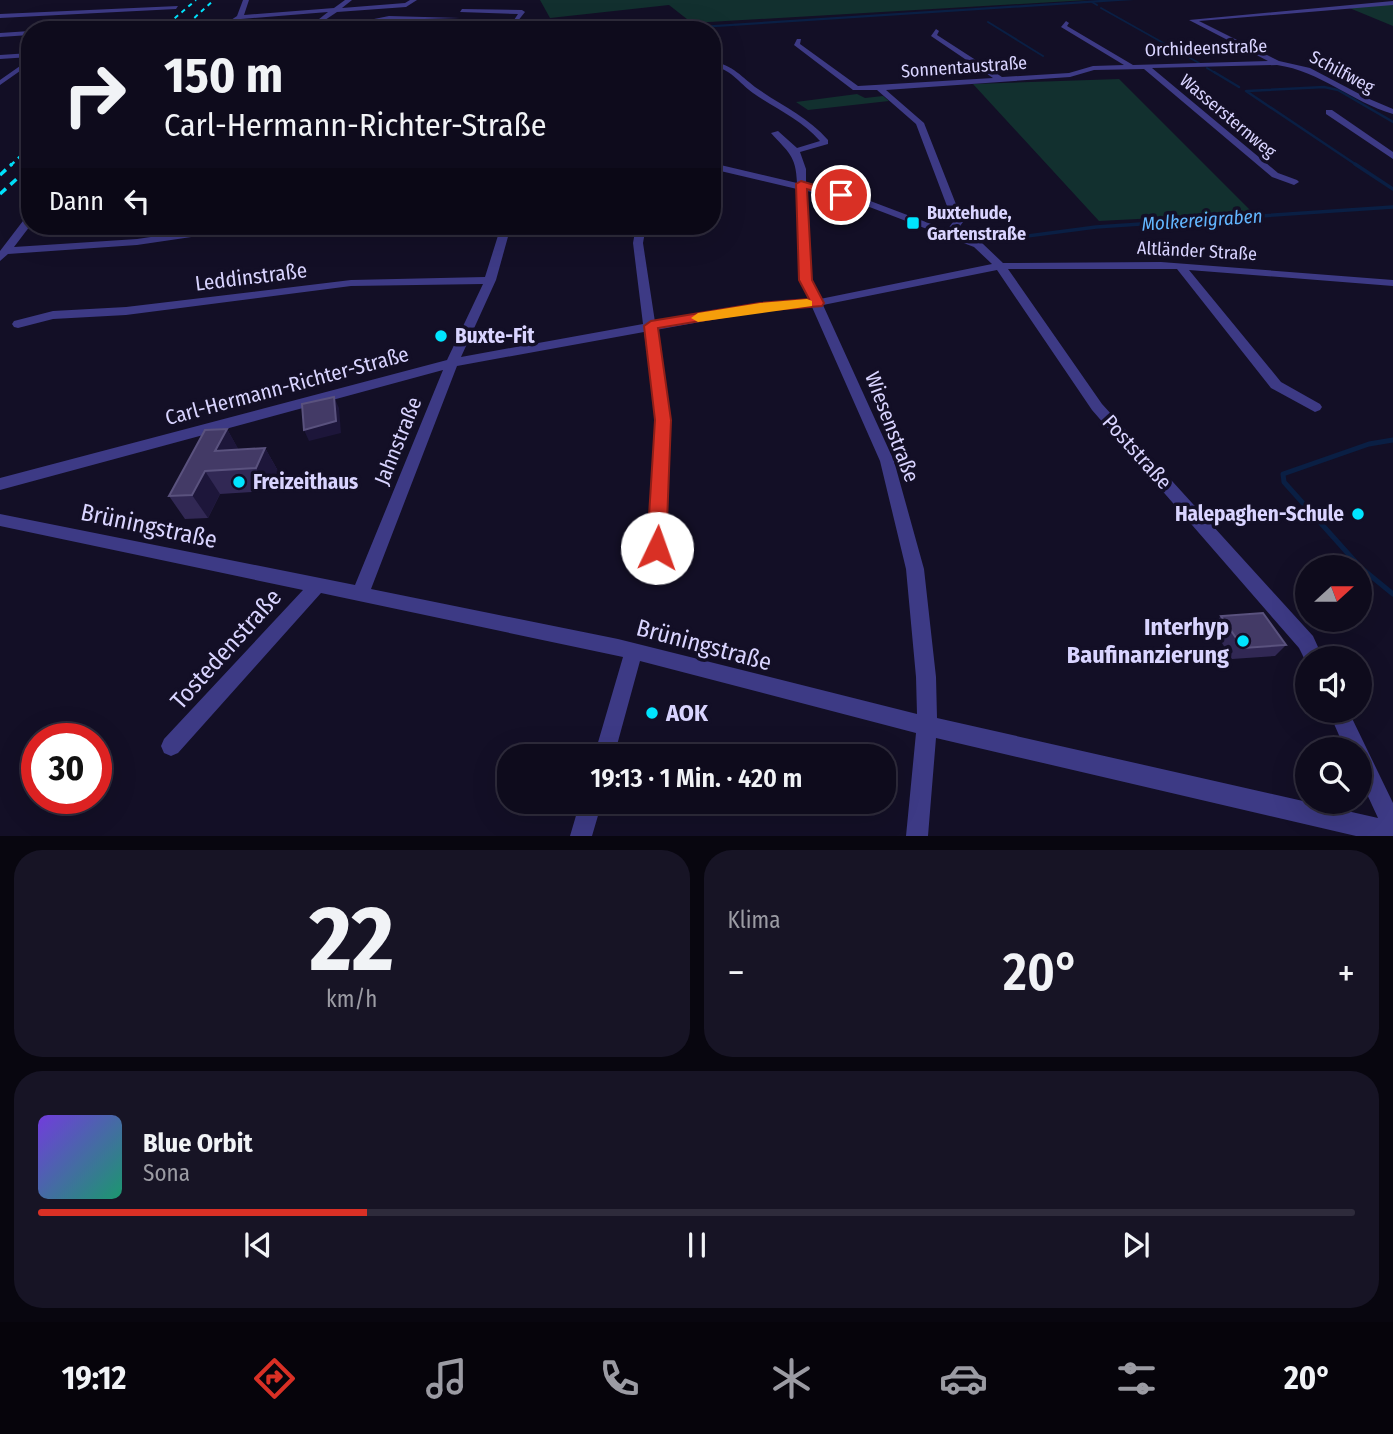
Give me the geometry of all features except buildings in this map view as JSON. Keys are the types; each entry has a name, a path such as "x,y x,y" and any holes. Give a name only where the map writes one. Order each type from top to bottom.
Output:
{"street":[{"path":"240,17 246,0"},
{"path":"320,21 349,0"},
{"path":"234,21 240,17 406,5 414,0"},
{"path":"455,21 470,3"},
{"name":"Orchideenstraße","path":"1276,63 1192,20 1393,3"},
{"path":"0,16 176,6"},
{"path":"462,11 488,14 522,12 517,20"},
{"path":"374,21 389,18 421,21"},
{"path":"1066,23 1063,26 1132,67"},
{"path":"936,32 933,36 1001,80"},
{"path":"0,35 21,34"},
{"path":"799,40 796,44 856,88 879,88"},
{"path":"0,57 21,56"},
{"name":"Orchideenstraße","path":"1097,68 1276,63"},
{"name":"Schilfweg","path":"1276,63 1303,68 1377,108 1393,113"},
{"path":"721,65 726,65 756,92 783,105 825,142 795,151 775,133"},
{"path":"3,80 21,67"},
{"name":"Wassersternweg","path":"1146,67 1275,175 1294,182"},
{"name":"Sonnentaustraße","path":"879,88 1070,75 1097,68"},
{"name":"Sonnentaustraße","path":"879,88 920,123 958,222 950,233"},
{"path":"1329,112 1393,156"},
{"name":"Wiesenstraße","path":"795,151 801,169 806,280 887,461 915,569 926,677 927,726 917,835"},
{"name":"Poststraße","path":"721,168 801,184 862,201 978,245 1000,266 1097,407 1308,646"},
{"path":"4,255 21,231"},
{"path":"4,255 185,235"},
{"name":"Jahnstraße","path":"360,594 452,363 490,281 503,235"},
{"path":"639,235 638,243 663,420 655,574"},
{"name":"Altländer Straße","path":"1000,266 1161,265 1281,272 1393,283"},
{"name":"Carl-Hermann-Richter-Straße","path":"0,484 452,363 760,307 817,303 1000,266"},
{"path":"1181,268 1276,385 1315,407"},
{"name":"Leddinstraße","path":"18,324 53,315 176,306 351,284 490,281"},
{"path":"1379,283 1393,293"},
{"name":"Brüningstraße","path":"0,520 618,647 927,726 1393,833"},
{"name":"Tostedenstraße","path":"171,746 317,586"},
{"path":"607,744 633,653"},
{"path":"1372,782 1393,827"},
{"path":"581,835 587,814"}],"green space":[{"path":"540,0 1088,0 721,21 689,21 669,5 550,18"},
{"path":"1393,4 1393,26 1347,7"},
{"path":"1119,79 1253,213 1099,221 973,84"},
{"path":"857,94 865,98 883,96 889,101 808,110 796,102"}],"waterway":[{"path":"721,25 1131,0"},
{"name":"Molkereigraben","path":"1092,2 1097,5"},
{"name":"Molkereigraben","path":"1101,8 1199,63"},
{"path":"988,22 1043,56"},
{"name":"Molkereigraben","path":"1207,68 1217,74"},
{"name":"Molkereigraben","path":"1214,72 1239,87"},
{"path":"1247,91 1324,87 1338,90 1393,122"},
{"name":"Molkereigraben","path":"1246,91 1356,164"},
{"name":"Molkereigraben","path":"1356,164 1393,189"},
{"name":"Molkereigraben","path":"1012,238 1096,227 1393,207"},
{"path":"1393,440 1369,444 1283,474 1284,482 1360,567 1393,594"}],"railway":[{"path":"172,21 196,0"},
{"path":"191,21 214,0"},
{"path":"10,166 21,156"},
{"path":"0,175 12,164"},
{"path":"0,194 21,175"}],"slow traffic":[{"path":"698,318 760,307 807,303"}],"place":[{"name":"Buxtehude, Gartenstraße","path":"913,223"},
{"name":"Buxte-Fit","path":"441,336"},
{"name":"Freizeithaus","path":"239,482"},
{"name":"Halepaghen-Schule","path":"1358,514"},
{"name":"Interhyp Baufinanzierung","path":"1243,641"},
{"name":"AOK","path":"652,713"}],"route":[{"path":"657,548 663,420 651,326 760,307 817,303 806,280 801,184 841,195"}]}
